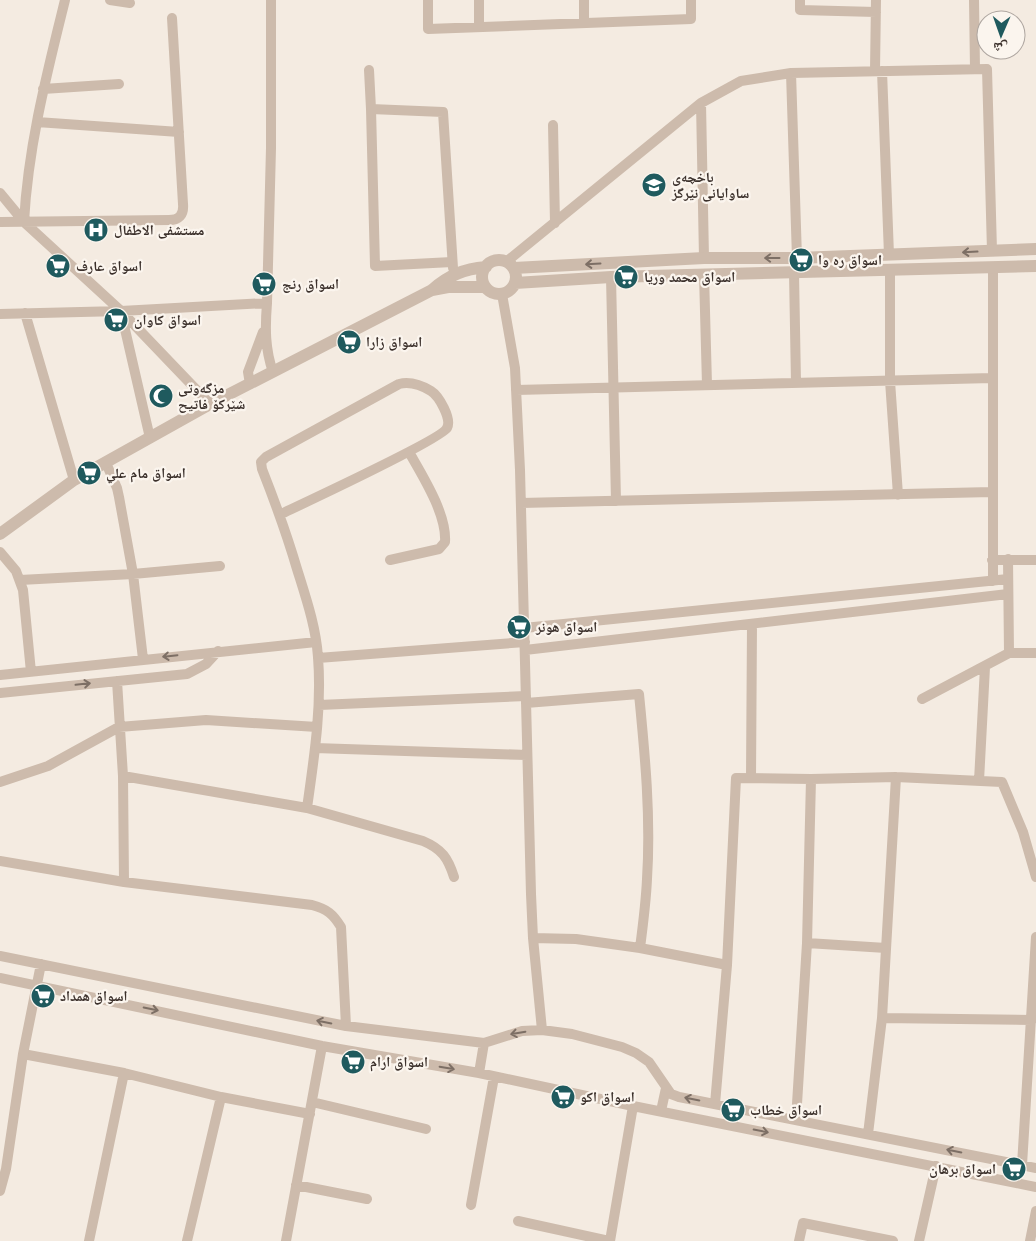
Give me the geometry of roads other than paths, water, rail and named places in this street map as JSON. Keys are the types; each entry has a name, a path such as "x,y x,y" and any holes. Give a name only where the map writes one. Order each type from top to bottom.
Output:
{"street":[{"path":"24,222 26,182 43,89 65,0"},
{"path":"110,0 130,2"},
{"path":"271,0 271,148 265,328 266,346 273,372"},
{"path":"428,0 428,28 691,19 691,0"},
{"path":"479,0 479,27"},
{"path":"584,0 584,23"},
{"path":"800,0 800,10 876,12"},
{"path":"876,0 889,255"},
{"path":"974,0 974,69"},
{"path":"0,222 175,220 181,216 184,211 172,18"},
{"path":"510,265 555,223 701,102 741,81 791,73 987,69 992,250"},
{"path":"369,70 372,109 375,266 470,268 486,267 495,261 510,265 704,258 797,258 1036,249"},
{"path":"791,73 797,258"},
{"path":"43,89 119,84"},
{"path":"701,102 704,258"},
{"path":"0,534 74,480 210,404 432,290 446,278 453,268 443,112 372,109"},
{"path":"37,122 178,132"},
{"path":"554,125 555,223"},
{"path":"0,194 24,222 121,311 210,404"},
{"path":"925,254 925,269"},
{"path":"486,267 482,276 485,287 492,293 502,294 510,290 515,283 516,278 510,265"},
{"path":"515,283 612,277 1036,266"},
{"path":"993,267 993,581"},
{"path":"890,270 890,381 898,495"},
{"path":"794,272 796,383"},
{"path":"704,274 707,385"},
{"path":"612,277 616,501"},
{"path":"432,290 448,287 485,287"},
{"path":"502,294 515,368 521,503 533,938 542,1030"},
{"path":"0,314 121,311 267,303"},
{"path":"121,311 150,438"},
{"path":"25,313 74,480"},
{"path":"250,384 248,372 265,328"},
{"path":"516,390 992,378"},
{"path":"280,514 409,452 445,431 448,422 443,405 434,393 415,384 404,383 394,386 263,459 261,462 280,514 309,606 316,642 318,658 318,728 307,808"},
{"path":"390,560 439,549 445,542 442,520 437,506 409,452"},
{"path":"106,463 120,497 133,574 143,659"},
{"path":"521,503 992,492"},
{"path":"0,552 10,562 23,590 31,672"},
{"path":"1008,559 1009,653"},
{"path":"992,560 1036,560"},
{"path":"20,580 133,574 220,566"},
{"path":"524,628 1008,579"},
{"path":"318,658 525,646 752,624 1008,594"},
{"path":"751,778 752,624"},
{"path":"0,675 316,642"},
{"path":"0,693 187,674 206,664 218,651"},
{"path":"922,699 1009,653 1036,654"},
{"path":"979,781 985,667"},
{"path":"63,668 65,686"},
{"path":"117,681 123,776 124,882"},
{"path":"319,705 526,700 639,694 646,761 648,841 647,880 640,948"},
{"path":"0,782 48,766 119,727 206,720 318,728"},
{"path":"315,748 528,755"},
{"path":"123,776 307,808 416,839 434,846 442,852 450,864 454,877"},
{"path":"868,1134 882,1018 896,777"},
{"path":"716,1104 728,965 736,778 896,777 1002,782 1023,832 1036,877"},
{"path":"796,1120 807,944 811,779"},
{"path":"0,861 124,882 324,908 334,916 340,927 346,1026"},
{"path":"1022,1165 1036,937"},
{"path":"533,938 576,939 640,948 728,965"},
{"path":"807,944 886,948"},
{"path":"0,956 346,1026 484,1043 522,1031 542,1030 572,1034 636,1052 649,1062 671,1094 679,1097 1036,1168"},
{"path":"0,1191 6,1169 23,1054 41,964"},
{"path":"0,978 322,1046 479,1073 1036,1187"},
{"path":"882,1018 1032,1020"},
{"path":"479,1073 484,1043"},
{"path":"286,1241 322,1046"},
{"path":"23,1054 124,1073 221,1097 310,1114"},
{"path":"89,1241 124,1073"},
{"path":"471,1205 494,1077"},
{"path":"660,1111 666,1088"},
{"path":"187,1241 221,1097"},
{"path":"312,1102 426,1129"},
{"path":"518,1221 609,1241 633,1106"},
{"path":"919,1241 936,1166"},
{"path":"296,1185 367,1199"},
{"path":"1030,1241 1036,1211"},
{"path":"800,1241 803,1223 893,1241"}],"place":[{"name":"باخچەی ساوایانی نێرگز","path":"654,185"},
{"name":"مستشفى الاطفال","path":"96,230"},
{"name":"اسواق ره وا","path":"801,260"},
{"name":"اسواق عارف","path":"58,266"},
{"name":"اسواق محمد وريا","path":"626,277"},
{"name":"اسواق رنج","path":"264,284"},
{"name":"اسواق كاوان","path":"116,320"},
{"name":"اسواق زارا","path":"349,342"},
{"name":"مزگەوتی شێرکۆ فاتیح","path":"161,396"},
{"name":"اسواق مام علي","path":"89,473"},
{"name":"اسواق هونر","path":"519,627"},
{"name":"اسواق همداد","path":"43,996"},
{"name":"اسواق ارام","path":"353,1062"},
{"name":"اسواق اكو","path":"563,1097"},
{"name":"اسواق خطاب","path":"733,1110"},
{"name":"اسواق برهان","path":"1014,1169"}]}
